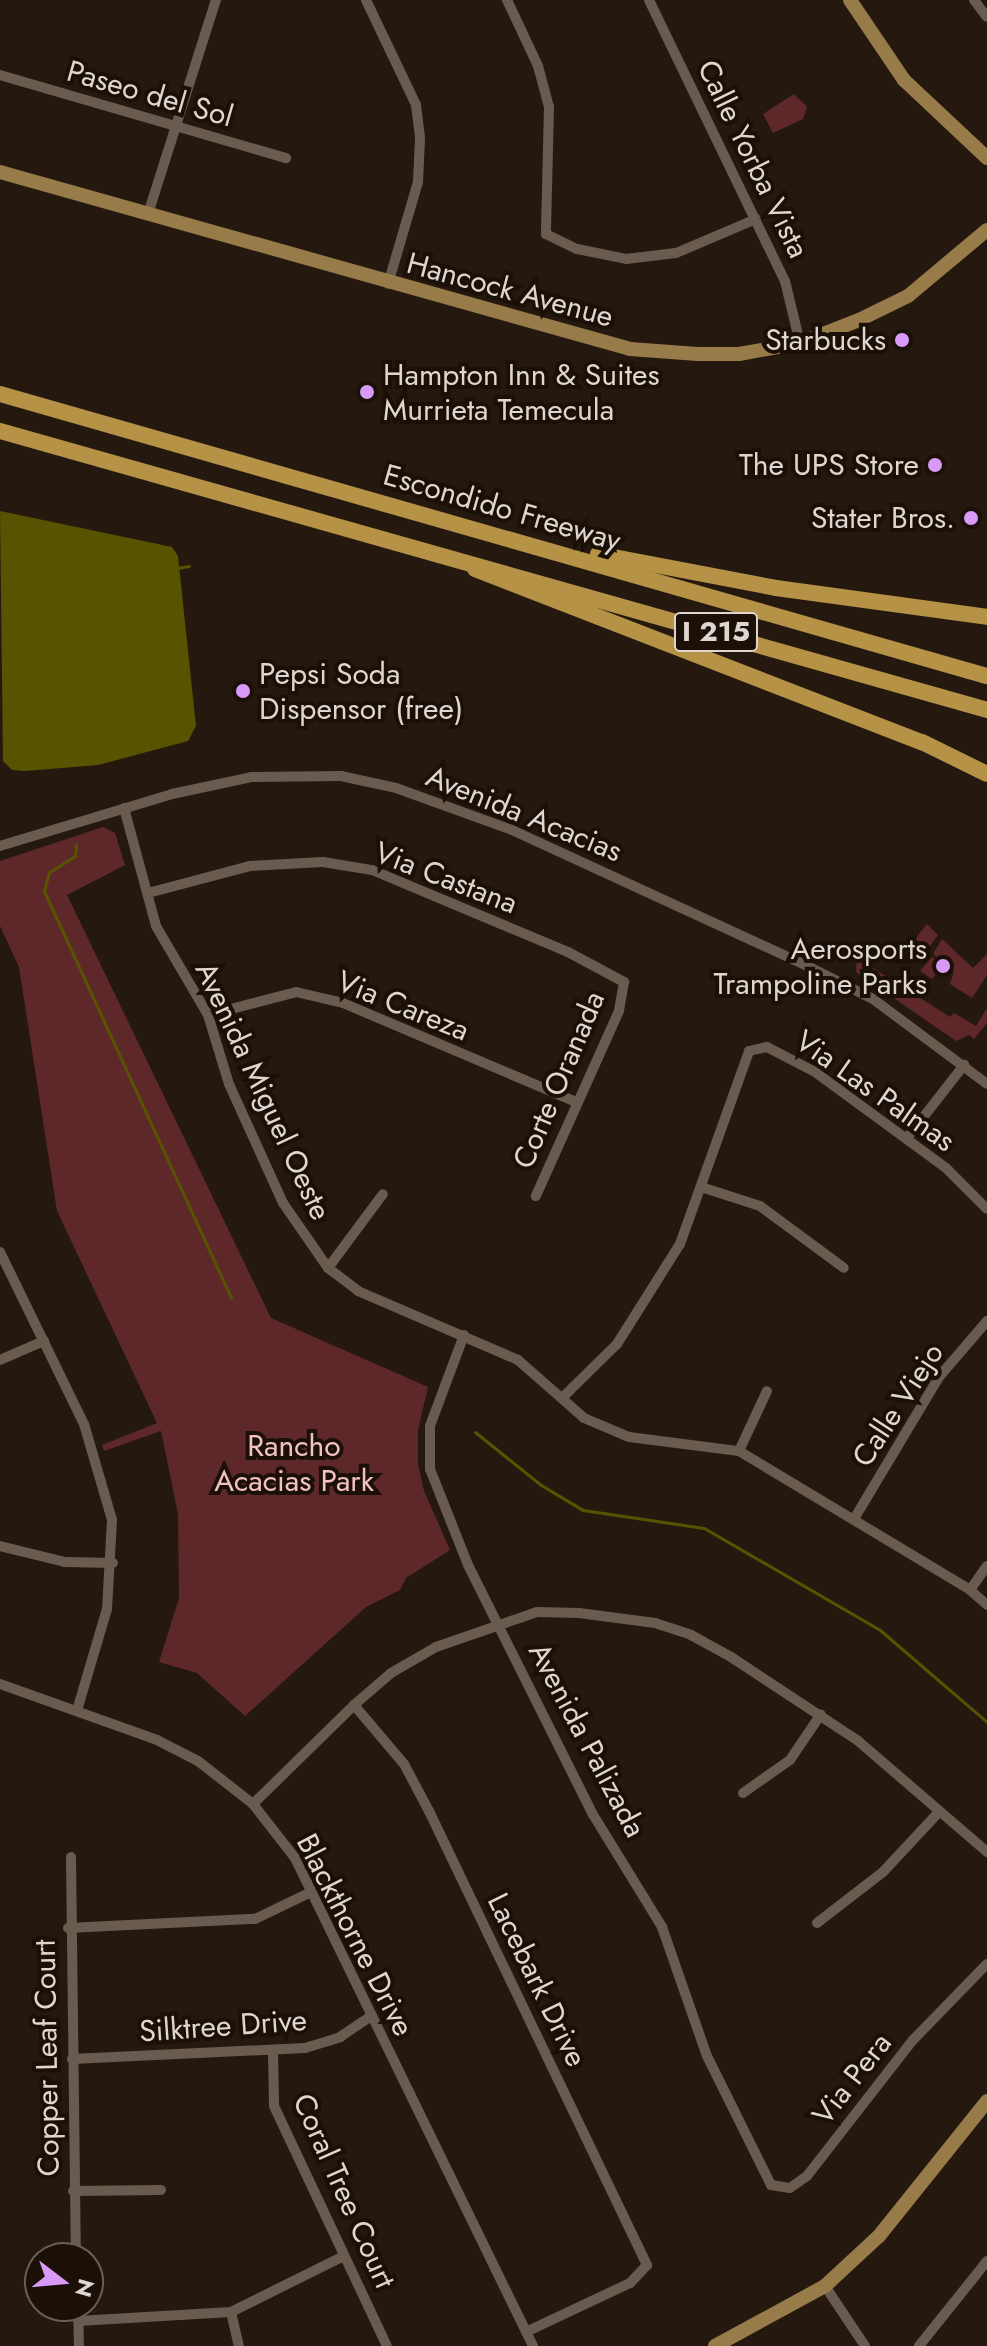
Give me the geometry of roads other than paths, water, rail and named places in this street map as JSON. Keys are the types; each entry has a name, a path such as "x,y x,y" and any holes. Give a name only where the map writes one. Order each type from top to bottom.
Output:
{"highway":[{"name":"Escondido Freeway","path":"0,394 987,676"},
{"name":"Escondido Freeway","path":"0,431 445,553 987,710"},
{"path":"494,534 776,588 987,617"},
{"path":"445,553 497,581 922,742 987,774"}],"main road":[{"path":"850,0 904,80 987,158"},
{"name":"Hancock Avenue","path":"0,172 388,284 630,349 739,354 800,343 908,296 987,230"},
{"path":"715,2346 825,2286 879,2236 987,2101"}],"street":[{"path":"148,214 216,0"},
{"path":"366,0 416,105 420,139 418,182 388,284"},
{"path":"507,0 538,66 549,107 546,234 577,249 626,259 676,253 756,219"},
{"name":"Calle Yorba Vista","path":"649,0 785,281 800,343"},
{"path":"974,0 987,17"},
{"name":"Paseo del Sol","path":"0,75 286,158"},
{"name":"Avenida Acacias","path":"0,846 215,783 297,775 341,776 452,805 820,972 873,999 987,1084"},
{"name":"Avenida Miguel Oeste","path":"124,808 156,926 208,1015 229,1084 283,1203 328,1268 358,1291 518,1360 584,1418 629,1437 739,1451 970,1590 987,1605"},
{"name":"Via Castana","path":"148,893 250,866 323,862 372,870 568,952 624,982"},
{"name":"Corte Oranada","path":"536,1196 619,1011 624,982"},
{"name":"Via Careza","path":"208,1015 296,992 343,1003 576,1102"},
{"name":"Via Las Palmas","path":"704,1188 737,1076 749,1051 767,1047 815,1072 907,1138 987,1209"},
{"path":"907,1138 964,1065"},
{"path":"563,1397 617,1344 680,1244 704,1188 760,1206 844,1268"},
{"path":"328,1268 383,1194"},
{"path":"0,1252 44,1341 102,1474 113,1563 107,1609 78,1707"},
{"name":"Calle Viejo","path":"854,1519 939,1377 987,1321"},
{"name":"Avenida Palizada","path":"464,1335 430,1426 430,1469 468,1565 592,1813 662,1927 707,2056 756,2160"},
{"path":"0,1360 44,1341"},
{"path":"739,1451 767,1391"},
{"path":"0,1546 65,1562 113,1563"},
{"path":"970,1590 987,1566"},
{"path":"253,1804 391,1673 436,1647 499,1622 537,1612 655,1623 691,1635 821,1714 987,1852"},
{"name":"Blackthorne Drive","path":"0,1684 78,1707 198,1761 253,1804 295,1858 309,1893 533,2346"},
{"name":"Lacebark Drive","path":"354,1705 404,1764 429,1811 647,2265 630,2283 526,2332"},
{"path":"743,1793 790,1760 821,1714"},
{"path":"817,1923 883,1872 939,1812"},
{"name":"Copper Leaf Court","path":"71,1857 68,1928 75,2242"},
{"path":"68,1928 255,1919 309,1893"},
{"name":"Via Pera","path":"756,2160 771,2185 790,2188 807,2176 913,2040 987,1964"},
{"name":"Silktree Drive","path":"72,2059 273,2052 340,2037 370,2017"},
{"name":"Coral Tree Court","path":"273,2052 274,2106 387,2346"},
{"path":"73,2191 161,2190"},
{"path":"104,2319 231,2312 344,2256"},
{"path":"919,2346 987,2261"},
{"path":"825,2286 865,2346"},
{"path":"231,2312 239,2346"},
{"path":"78,2322 79,2346"}],"waterway":[{"path":"176,568 189,566"},
{"path":"76,845 75,856 49,872 44,891 231,1298"},
{"path":"475,1432 541,1485 583,1510 704,1528 880,1630 987,1722"}],"place":[{"name":"Starbucks","path":"902,340"},
{"name":"Hampton Inn & Suites Murrieta Temecula","path":"367,392"},
{"name":"The UPS Store","path":"935,465"},
{"name":"Stater Bros.","path":"971,518"},
{"name":"Pepsi Soda Dispensor (free)","path":"243,691"},
{"name":"Aerosports Trampoline Parks","path":"943,966"}],"park label":[{"name":"Rancho Acacias Park","path":"294,1463"}]}
